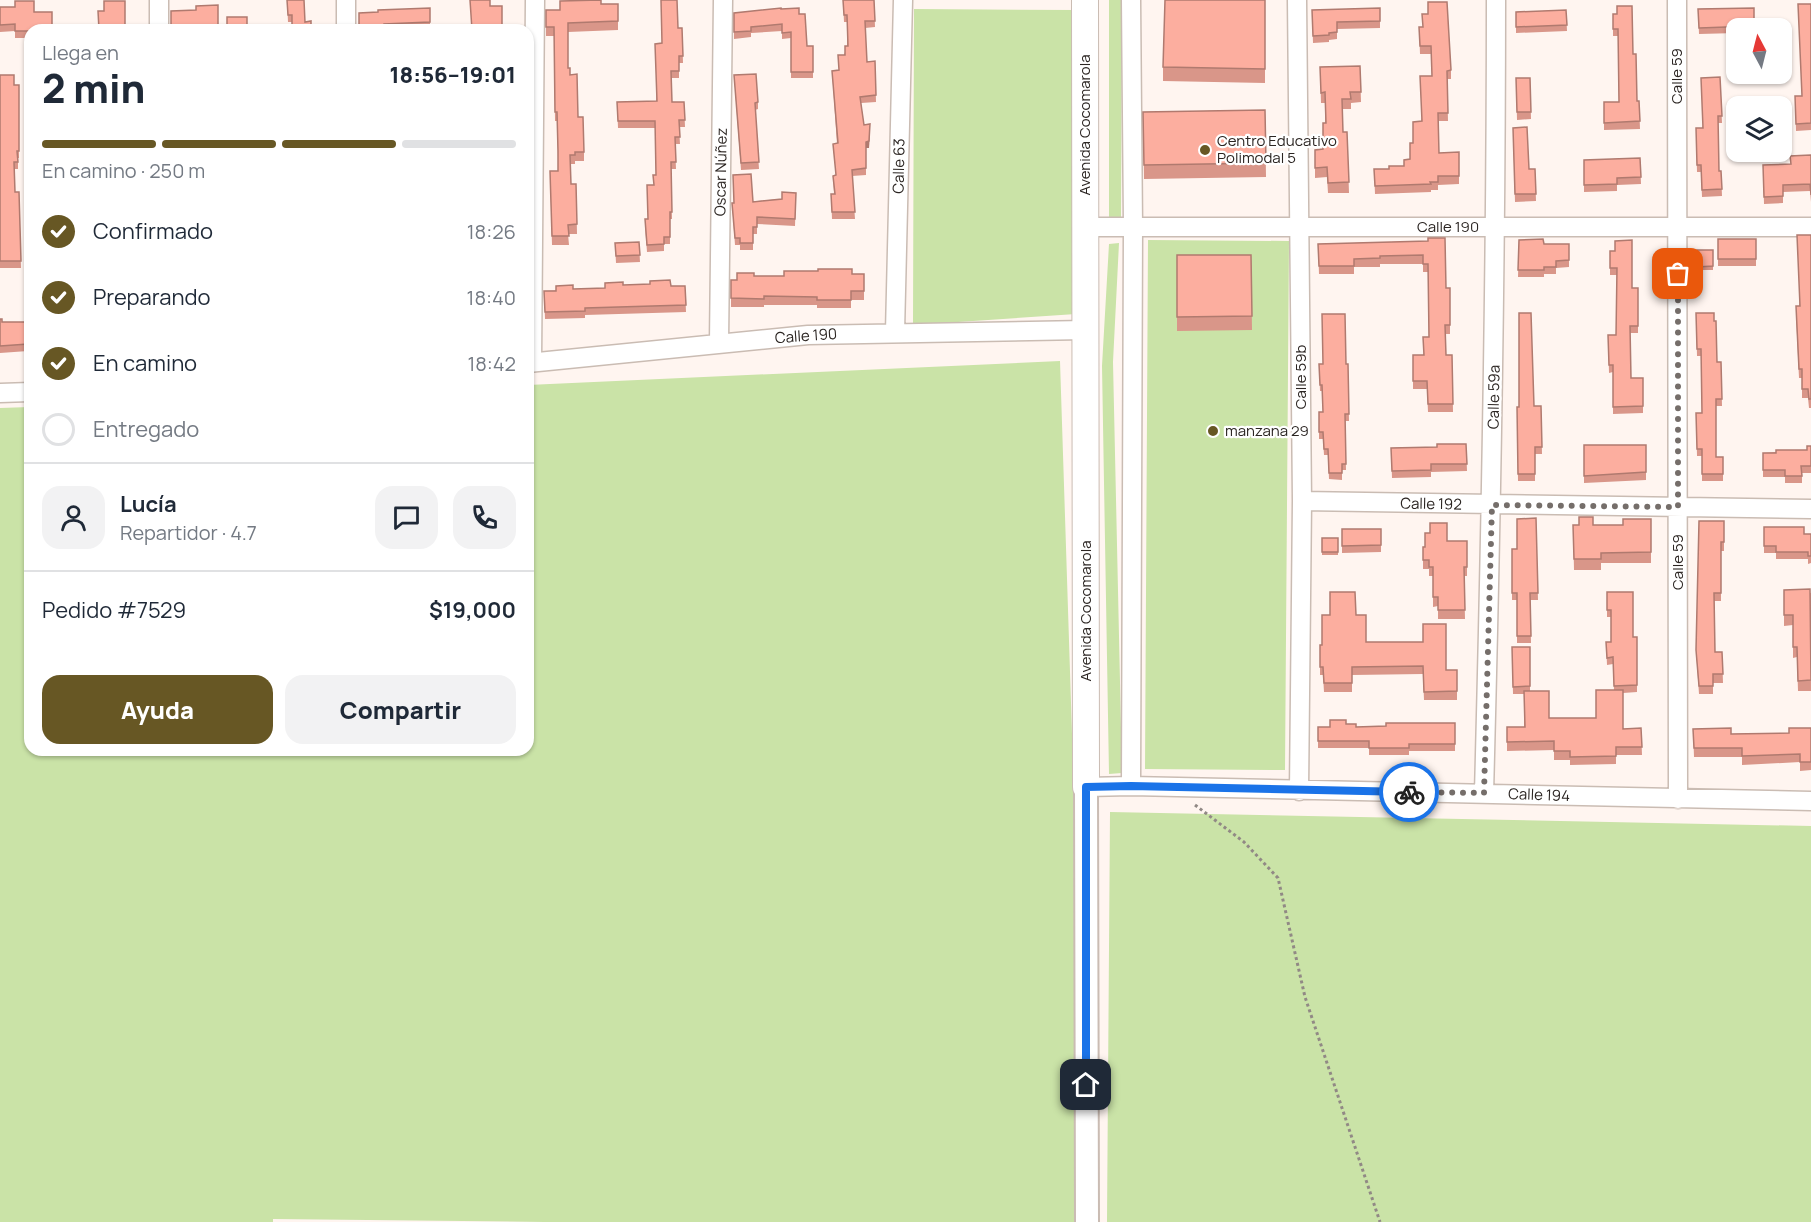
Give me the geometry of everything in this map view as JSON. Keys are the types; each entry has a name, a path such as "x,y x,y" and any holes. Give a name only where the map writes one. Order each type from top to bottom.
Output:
{"main road":[{"name":"Avenida Cocomarola","path":"1085,0 1086,787"}],"street":[{"path":"159,0 159,24"},
{"path":"346,0 346,24"},
{"path":"534,72 535,0"},
{"name":"Oscar Núñez","path":"719,343 723,0"},
{"name":"Calle 63","path":"895,333 903,0"},
{"path":"1131,0 1133,226 1131,786"},
{"name":"Calle 59b","path":"1298,0 1302,501 1299,791"},
{"name":"Calle 59a","path":"1484,793 1492,505 1496,0"},
{"name":"Calle 59","path":"1677,0 1678,799"},
{"name":"Calle 190","path":"1085,227 1811,227"},
{"name":"Calle 190","path":"534,362 808,335 1085,330"},
{"path":"0,393 24,392"},
{"name":"Calle 192","path":"1302,501 1811,509"},
{"name":"Calle 194","path":"1086,787 1131,786 1811,801"},
{"name":"Avenida Cocomarola","path":"1086,787 1087,1222"}],"path":[{"path":"1172,788 1244,842 1278,878 1305,997 1380,1222"}],"green space":[{"path":"1109,0 1122,0 1121,217 1109,217"},
{"path":"914,9 1077,10 1076,314 913,325"},
{"path":"1148,240 1289,241 1285,770 1145,769"},
{"path":"1119,243 1113,362 1122,773 1109,774 1102,366 1109,244"},
{"path":"1060,361 1085,1137 1084,1222 545,1222 273,1219 273,1222 0,1222 0,408 24,407 24,756 534,756 534,385"},
{"path":"1110,812 1811,826 1811,1222 1107,1222"}],"building":[{"path":"287,0 304,0 305,22 311,21 311,24 292,24 292,15 288,15"},
{"path":"470,0 490,0 490,6 502,6 502,24 472,24"},
{"path":"601,0 601,4 618,4 618,21 568,23 568,68 570,68 570,75 577,74 578,117 583,117 584,152 575,152 575,155 570,155 571,184 576,184 577,224 568,225 569,236 552,236 550,171 558,171 557,112 555,112 554,27 546,27 546,10 560,10 560,1"},
{"path":"661,0 677,0 678,28 682,28 683,56 679,56 679,71 671,71 672,102 684,102 685,120 679,120 680,137 675,137 676,162 671,162 670,237 664,237 664,244 647,245 645,219 648,219 647,185 654,185 653,175 656,175 655,121 618,121 617,102 657,101 655,44 662,43"},
{"path":"843,0 874,0 875,21 865,21 867,62 875,61 876,95 860,97 864,125 870,124 869,141 866,142 866,168 852,170 855,212 832,212 831,194 835,194 833,176 836,175 833,144 838,143 832,71 839,70 838,55 845,55 845,46 848,46 847,15 844,15"},
{"path":"1165,0 1265,0 1265,69 1163,67"},
{"path":"15,1 34,1 34,12 52,12 52,24 24,24 24,31 15,31 15,24 0,25 0,7 15,7"},
{"path":"104,1 125,1 125,24 99,24 98,11 104,11"},
{"path":"1428,2 1447,2 1451,70 1447,71 1448,113 1438,113 1439,153 1459,152 1459,176 1438,176 1438,182 1430,182 1431,184 1375,186 1374,169 1404,166 1404,160 1410,159 1413,122 1422,121 1420,76 1432,76 1431,46 1420,46 1419,27 1423,27 1422,14 1428,14"},
{"path":"1798,4 1811,4 1811,123 1796,124 1795,96 1802,96"},
{"path":"218,5 218,24 171,24 171,11 196,10 196,6"},
{"path":"1617,6 1632,6 1633,54 1636,54 1637,101 1639,101 1640,121 1604,123 1604,102 1619,102 1618,29 1613,29 1613,14 1617,14"},
{"path":"430,8 430,22 359,24 359,13 378,12 378,10"},
{"path":"799,8 799,14 805,14 807,46 813,46 813,72 791,72 791,32 782,33 782,24 751,27 751,31 734,32 734,13"},
{"path":"1380,8 1380,21 1337,22 1337,32 1313,36 1312,10"},
{"path":"1754,8 1754,18 1726,18 1726,27 1699,28 1698,9"},
{"path":"1566,10 1567,25 1516,27 1516,12"},
{"path":"227,17 247,17 247,24 227,24"},
{"path":"1360,66 1361,92 1350,92 1351,99 1342,99 1343,132 1347,132 1349,182 1328,183 1327,167 1315,168 1315,150 1323,149 1323,123 1326,123 1325,92 1321,93 1320,67"},
{"path":"756,74 758,102 755,103 759,162 741,163 734,75"},
{"path":"0,75 14,75 14,85 19,85 19,151 17,151 18,162 14,162 15,192 19,192 21,261 0,261"},
{"path":"1720,77 1722,116 1718,116 1719,171 1721,171 1722,189 1702,190 1701,165 1697,165 1696,128 1703,128 1701,78"},
{"path":"1516,78 1530,78 1531,112 1517,112"},
{"path":"1265,110 1266,163 1144,165 1143,112"},
{"path":"1527,127 1529,169 1535,169 1536,194 1515,194 1513,128"},
{"path":"1811,155 1811,195 1810,184 1783,185 1783,196 1764,197 1763,165 1791,164 1792,156"},
{"path":"1640,158 1641,177 1617,178 1617,184 1584,185 1584,160"},
{"path":"751,174 753,202 782,199 782,192 796,193 795,219 757,217 757,227 753,227 753,243 740,243 740,238 735,238 732,203 734,203 733,175"},
{"path":"1797,235 1811,235 1811,399 1809,399 1808,389 1802,389 1802,369 1799,369 1796,306 1800,306"},
{"path":"1428,238 1445,238 1446,288 1450,288 1450,325 1445,325 1446,355 1452,355 1453,404 1428,404 1427,381 1413,381 1413,355 1424,355 1423,337 1429,337 1428,264 1423,264 1423,255 1354,259 1354,266 1319,266 1318,244 1428,241"},
{"path":"1543,239 1544,244 1569,244 1569,260 1556,261 1556,267 1544,267 1544,270 1518,270 1519,240"},
{"path":"1718,239 1756,239 1756,259 1718,259"},
{"path":"1632,240 1632,288 1638,288 1638,326 1630,326 1631,378 1643,378 1643,406 1613,407 1613,365 1609,365 1608,335 1616,335 1617,268 1610,268 1610,251 1615,251 1615,241"},
{"path":"639,242 640,255 616,256 615,243"},
{"path":"1697,250 1713,250 1713,266 1697,267"},
{"path":"1177,255 1251,255 1252,316 1177,317"},
{"path":"818,269 852,269 852,274 864,274 864,291 851,291 851,300 764,296 764,299 731,298 731,280 737,280 737,273 754,273 754,276 784,276 784,271 818,271"},
{"path":"670,280 671,286 685,286 686,305 585,308 585,311 545,312 544,291 556,291 556,286 573,285 573,289 605,288 605,283 650,284 650,281"},
{"path":"1519,313 1531,313 1534,406 1541,406 1542,447 1535,447 1535,474 1518,474"},
{"path":"1696,313 1714,313 1714,321 1716,321 1717,362 1721,362 1722,399 1716,399 1716,457 1723,457 1723,474 1702,474 1702,449 1697,449 1696,413 1702,413 1701,349 1697,349"},
{"path":"1322,314 1345,314 1349,414 1345,414 1346,464 1342,464 1342,473 1329,473 1328,449 1324,449 1323,432 1319,432 1319,412 1323,412 1319,364 1323,364"},
{"path":"0,319 2,322 24,322 24,344 0,346"},
{"path":"1437,444 1466,444 1467,464 1431,464 1431,470 1392,471 1391,448 1437,447"},
{"path":"1584,445 1646,445 1646,472 1584,476"},
{"path":"1807,446 1811,446 1811,466 1801,466 1802,476 1785,476 1785,470 1763,470 1763,453 1776,453 1776,450 1807,450"},
{"path":"1579,517 1593,517 1593,525 1623,525 1623,519 1651,519 1651,552 1601,553 1601,559 1574,559 1573,525 1579,525"},
{"path":"1536,518 1538,593 1530,593 1531,636 1517,636 1517,593 1512,593 1512,549 1517,549 1517,519"},
{"path":"1699,521 1724,521 1724,542 1721,542 1721,593 1714,593 1715,652 1722,652 1723,674 1713,674 1713,686 1699,686 1696,650"},
{"path":"1430,523 1447,523 1447,541 1467,541 1467,567 1464,567 1465,610 1438,610 1438,597 1433,597 1433,567 1429,567 1429,560 1423,560 1425,533 1430,533"},
{"path":"1764,527 1804,527 1804,534 1811,534 1811,556 1808,556 1808,552 1776,552 1776,546 1764,546"},
{"path":"1342,529 1381,529 1381,545 1342,546"},
{"path":"1322,538 1338,538 1338,552 1322,552"},
{"path":"1810,589 1811,680 1798,681 1797,647 1793,647 1793,615 1784,615 1784,590"},
{"path":"1330,592 1355,592 1356,615 1366,615 1366,642 1423,642 1423,624 1446,624 1446,670 1457,670 1457,691 1424,692 1423,666 1352,667 1352,683 1324,683 1323,667 1320,667 1320,645 1322,645 1322,615 1330,615"},
{"path":"1607,592 1633,592 1633,637 1637,637 1637,685 1614,686 1613,657 1607,658 1606,642 1611,642 1611,610 1607,610"},
{"path":"1512,647 1530,647 1530,686 1513,687"},
{"path":"1596,690 1623,690 1623,729 1641,728 1642,747 1616,747 1616,756 1570,757 1570,751 1554,751 1554,741 1507,742 1507,727 1525,727 1524,691 1549,691 1549,718 1596,718"},
{"path":"1330,720 1346,720 1346,724 1356,724 1356,727 1386,726 1386,723 1455,723 1455,744 1409,744 1409,748 1369,748 1369,741 1318,741 1318,727 1330,727"},
{"path":"1731,728 1731,734 1789,733 1789,728 1811,728 1811,762 1800,762 1800,754 1742,756 1742,748 1694,748 1693,729"}],"way so far":[{"path":"1409,792 1484,793 1492,505 1678,507 1678,274"}],"place":[{"name":"Centro Educativo Polimodal 5","path":"1205,150"},
{"name":"manzana 29","path":"1213,431"}],"route":[{"path":"1086,1085 1086,787 1409,792"}]}
